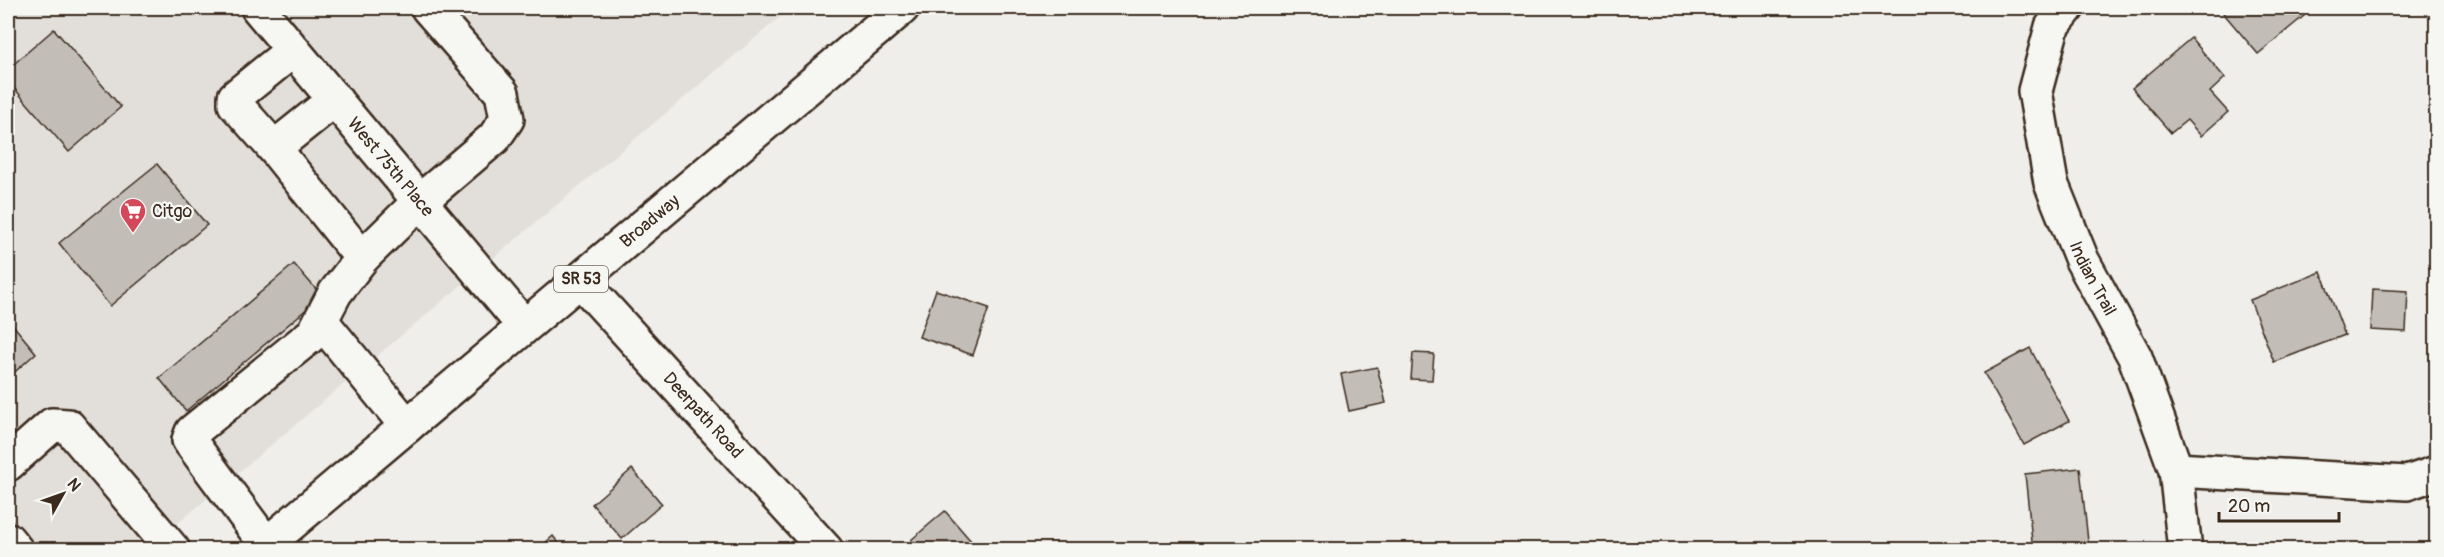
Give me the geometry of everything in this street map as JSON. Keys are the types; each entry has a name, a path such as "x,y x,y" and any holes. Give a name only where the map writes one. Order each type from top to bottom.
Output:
{"street":[{"path":"263,547 189,440 192,432 314,333 335,293 362,258 420,201 494,138 507,119 502,93 428,8"},
{"name":"Broadway","path":"263,547 902,8"},
{"name":"Indian Trail","path":"2067,8 2052,27 2035,92 2051,183 2082,260 2135,357 2176,470 2185,549"},
{"path":"279,22 235,97 235,104 274,148 362,258"},
{"name":"West 75th Place","path":"279,22 335,99 525,326"},
{"path":"274,148 335,99"},
{"name":"Deerpath Road","path":"580,280 826,549"},
{"path":"321,321 407,426"},
{"path":"8,464 52,425 68,426 173,549"},
{"path":"2176,470 2407,483 2436,473"},
{"path":"8,540 16,549"}],"shaded area":[{"path":"8,8 791,8 146,550 8,549"}],"building":[{"path":"2219,8 2297,8 2304,16 2258,54"},
{"path":"54,29 121,107 69,152 8,81 8,69"},
{"path":"2191,38 2225,78 2210,92 2228,112 2201,136 2187,120 2171,133 2132,88"},
{"name":"Citgo","path":"157,164 207,225 110,306 59,243"},
{"path":"294,264 322,296 186,411 159,378"},
{"path":"2321,272 2345,335 2274,362 2250,300"},
{"path":"2372,289 2408,291 2406,332 2370,330"},
{"path":"936,290 989,308 973,355 919,337"},
{"path":"8,319 36,353 8,378"},
{"path":"2030,348 2069,421 2024,445 1984,373"},
{"path":"1413,353 1434,354 1432,380 1411,379"},
{"path":"1377,367 1386,403 1349,411 1341,374"},
{"path":"2080,468 2089,550 2033,550 2025,474"},
{"path":"632,469 662,504 622,539 592,504"},
{"path":"945,511 978,549 919,550 911,540"},
{"path":"553,536 564,550 537,550"}],"place":[{"name":"Citgo","path":"133,234"}]}
